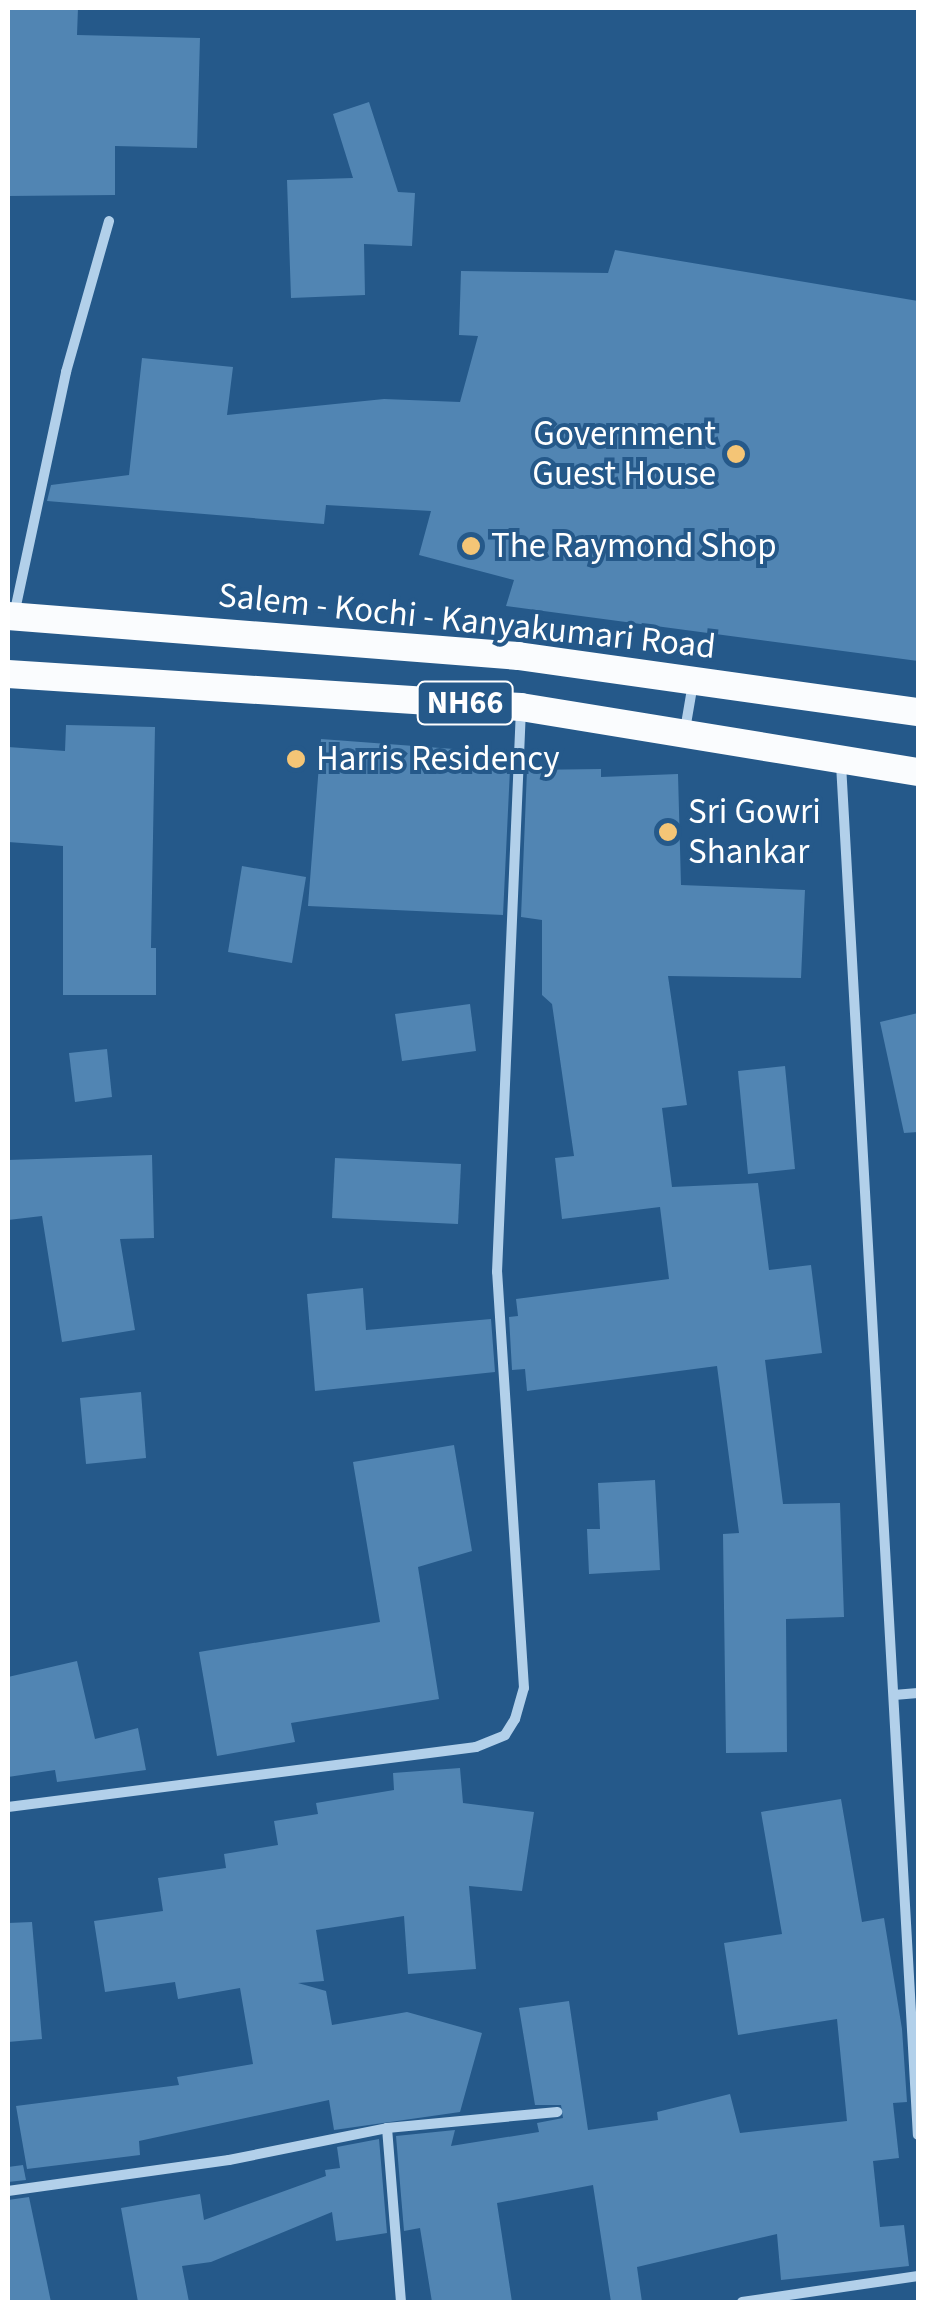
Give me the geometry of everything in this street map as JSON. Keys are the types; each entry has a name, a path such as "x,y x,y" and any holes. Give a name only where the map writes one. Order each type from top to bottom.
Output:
{"highway":[{"name":"Salem - Kochi - Kanyakumari Road","path":"10,616 518,656 918,712"},
{"name":"NH66","path":"8,674 520,707 841,764 918,772"}],"street":[{"path":"10,616 66,372 109,222"},
{"path":"684,736 693,680"},
{"path":"8,1807 476,1748 505,1735 515,1719 524,1688 496,1272 520,707"},
{"path":"841,764 918,2136"},
{"path":"894,1695 918,1693"},
{"path":"8,2191 228,2160 386,2128 557,2112"},
{"path":"386,2128 402,2302"},
{"path":"742,2302 918,2276"}],"building":[{"path":"8,8 78,8 77,35 200,38 197,148 115,146 115,195 8,196"},
{"path":"369,102 398,192 415,193 412,246 364,244 365,295 291,298 287,180 353,178 333,114"},
{"name":"Government Guest House","path":"615,250 918,301 918,661 506,606 514,580 419,555 431,511 326,505 324,524 47,501 51,485 129,475 142,358 233,367 227,415 384,399 460,402 478,336 459,335 461,271 608,273"},
{"path":"66,725 155,727 151,948 156,948 156,995 63,995 63,846 8,842 8,747 65,751"},
{"path":"321,739 454,749 453,766 510,769 503,915 308,906"},
{"path":"601,769 601,777 678,774 681,885 805,890 801,978 668,976 687,1105 662,1108 672,1187 758,1183 769,1270 811,1265 822,1353 765,1360 783,1504 840,1503 844,1617 786,1619 787,1752 726,1753 723,1534 739,1533 717,1366 527,1391 525,1369 512,1370 509,1317 518,1316 516,1299 669,1279 660,1207 562,1219 555,1158 574,1156 552,1004 542,995 542,920 521,917 527,770"},
{"path":"242,866 306,877 292,963 228,952"},
{"path":"470,1004 476,1051 402,1061 395,1014"},
{"path":"918,1013 918,1132 904,1133 880,1022"},
{"path":"107,1049 112,1097 75,1102 69,1053"},
{"path":"785,1066 795,1169 748,1174 738,1071"},
{"path":"152,1155 154,1238 120,1239 135,1330 62,1342 42,1216 8,1220 8,1160"},
{"path":"335,1158 461,1164 458,1224 332,1218"},
{"path":"363,1288 366,1330 491,1319 495,1372 315,1391 307,1294"},
{"path":"141,1392 146,1458 86,1464 80,1398"},
{"path":"454,1445 472,1551 418,1567 439,1699 291,1723 295,1742 217,1756 199,1652 380,1622 353,1462"},
{"path":"655,1480 660,1570 589,1574 587,1529 600,1529 598,1483"},
{"path":"77,1661 95,1739 138,1728 146,1770 57,1782 55,1770 8,1777 8,1677"},
{"path":"460,1768 463,1803 534,1812 522,1891 469,1886 476,1969 408,1974 404,1916 316,1930 324,1981 298,1983 326,1991 332,2025 407,2012 482,2033 460,2112 334,2130 329,2100 139,2141 140,2155 27,2169 16,2106 179,2085 177,2077 253,2064 240,1988 178,1999 175,1982 105,1992 94,1921 163,1911 158,1878 226,1868 224,1854 278,1845 274,1821 318,1814 316,1803 394,1790 393,1773"},
{"path":"841,1799 862,1922 884,1918 902,2029 907,2102 893,2103 899,2158 873,2161 880,2227 904,2225 909,2266 781,2280 777,2234 637,2267 642,2302 611,2302 593,2185 497,2203 512,2302 432,2302 420,2228 404,2231 396,2136 455,2130 451,2146 539,2132 537,2123 563,2118 561,2105 535,2105 519,2008 569,2001 588,2130 658,2120 657,2112 730,2094 740,2133 847,2121 837,2019 738,2035 724,1943 782,1934 761,1812"},
{"path":"32,1922 42,2039 8,2042 8,1923"},
{"path":"379,2139 387,2233 336,2241 332,2212 211,2262 182,2266 189,2302 138,2302 121,2208 200,2194 204,2220 326,2176 325,2170 340,2168 337,2147"},
{"path":"23,2165 26,2180 8,2182 8,2167"},
{"path":"29,2197 51,2302 8,2302 8,2200"}],"place":[{"name":"Government Guest House","path":"736,454"},
{"name":"The Raymond Shop","path":"471,546"},
{"name":"Harris Residency","path":"296,759"},
{"name":"Sri Gowri Shankar","path":"668,832"}]}
